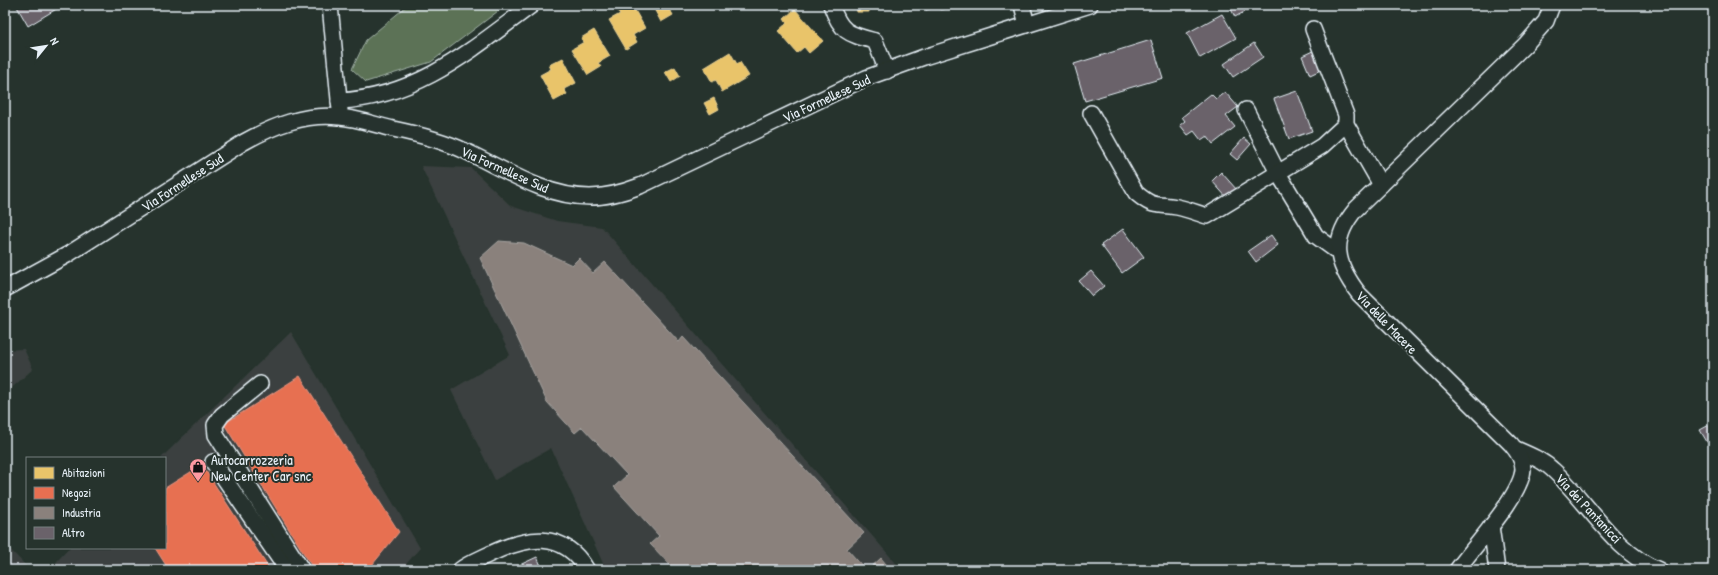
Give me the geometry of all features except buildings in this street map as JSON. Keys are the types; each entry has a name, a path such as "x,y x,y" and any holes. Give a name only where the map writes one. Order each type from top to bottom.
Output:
{"street":[{"path":"330,5 340,117"},
{"path":"339,101 371,98 409,85 432,74 464,56 532,5"},
{"path":"831,5 836,20 850,35 875,41 886,70"},
{"path":"1022,5 1027,25"},
{"name":"Via Formellese Sud","path":"5,289 67,255 261,132 296,120 318,117 340,117 409,133 450,144 500,169 547,188 580,196 600,196 640,186 866,78 886,70 1090,5"},
{"name":"Via delle Macere","path":"1457,570 1508,503 1521,479 1523,468 1520,456 1516,450 1364,300 1345,274 1340,262 1338,252 1340,237 1344,224 1356,209 1525,45 1546,21 1552,5"},
{"path":"1313,29 1346,115 1346,124 1381,185"},
{"path":"1246,110 1278,173 1316,236 1338,252"},
{"path":"1091,113 1136,193 1147,202 1156,206 1178,208 1207,216 1322,146 1346,124"},
{"path":"260,384 222,415 215,425 216,435 302,570"},
{"name":"Via dei Pantanicci","path":"1516,450 1540,460 1552,469 1613,536 1644,562 1660,570"},
{"path":"213,462 287,570"},
{"path":"1492,526 1497,570"},
{"path":"460,570 506,547 524,541 536,540 549,541 562,546 575,555 587,570"}],"shaded area":[{"path":"421,166 471,168 511,206 557,221 602,227 902,570 606,570 551,448 495,480 451,390 510,355"},
{"path":"291,332 420,548 401,570 49,570 68,549 166,549 166,457 162,457"},
{"path":"24,349 33,369 5,394 5,350"},
{"path":"5,544 30,570 5,570"}],"green space":[{"path":"408,5 506,5 431,62 366,82 352,69 366,40"}],"place":[{"name":"Autocarrozzeria New Center Car snc","path":"198,482"}]}
